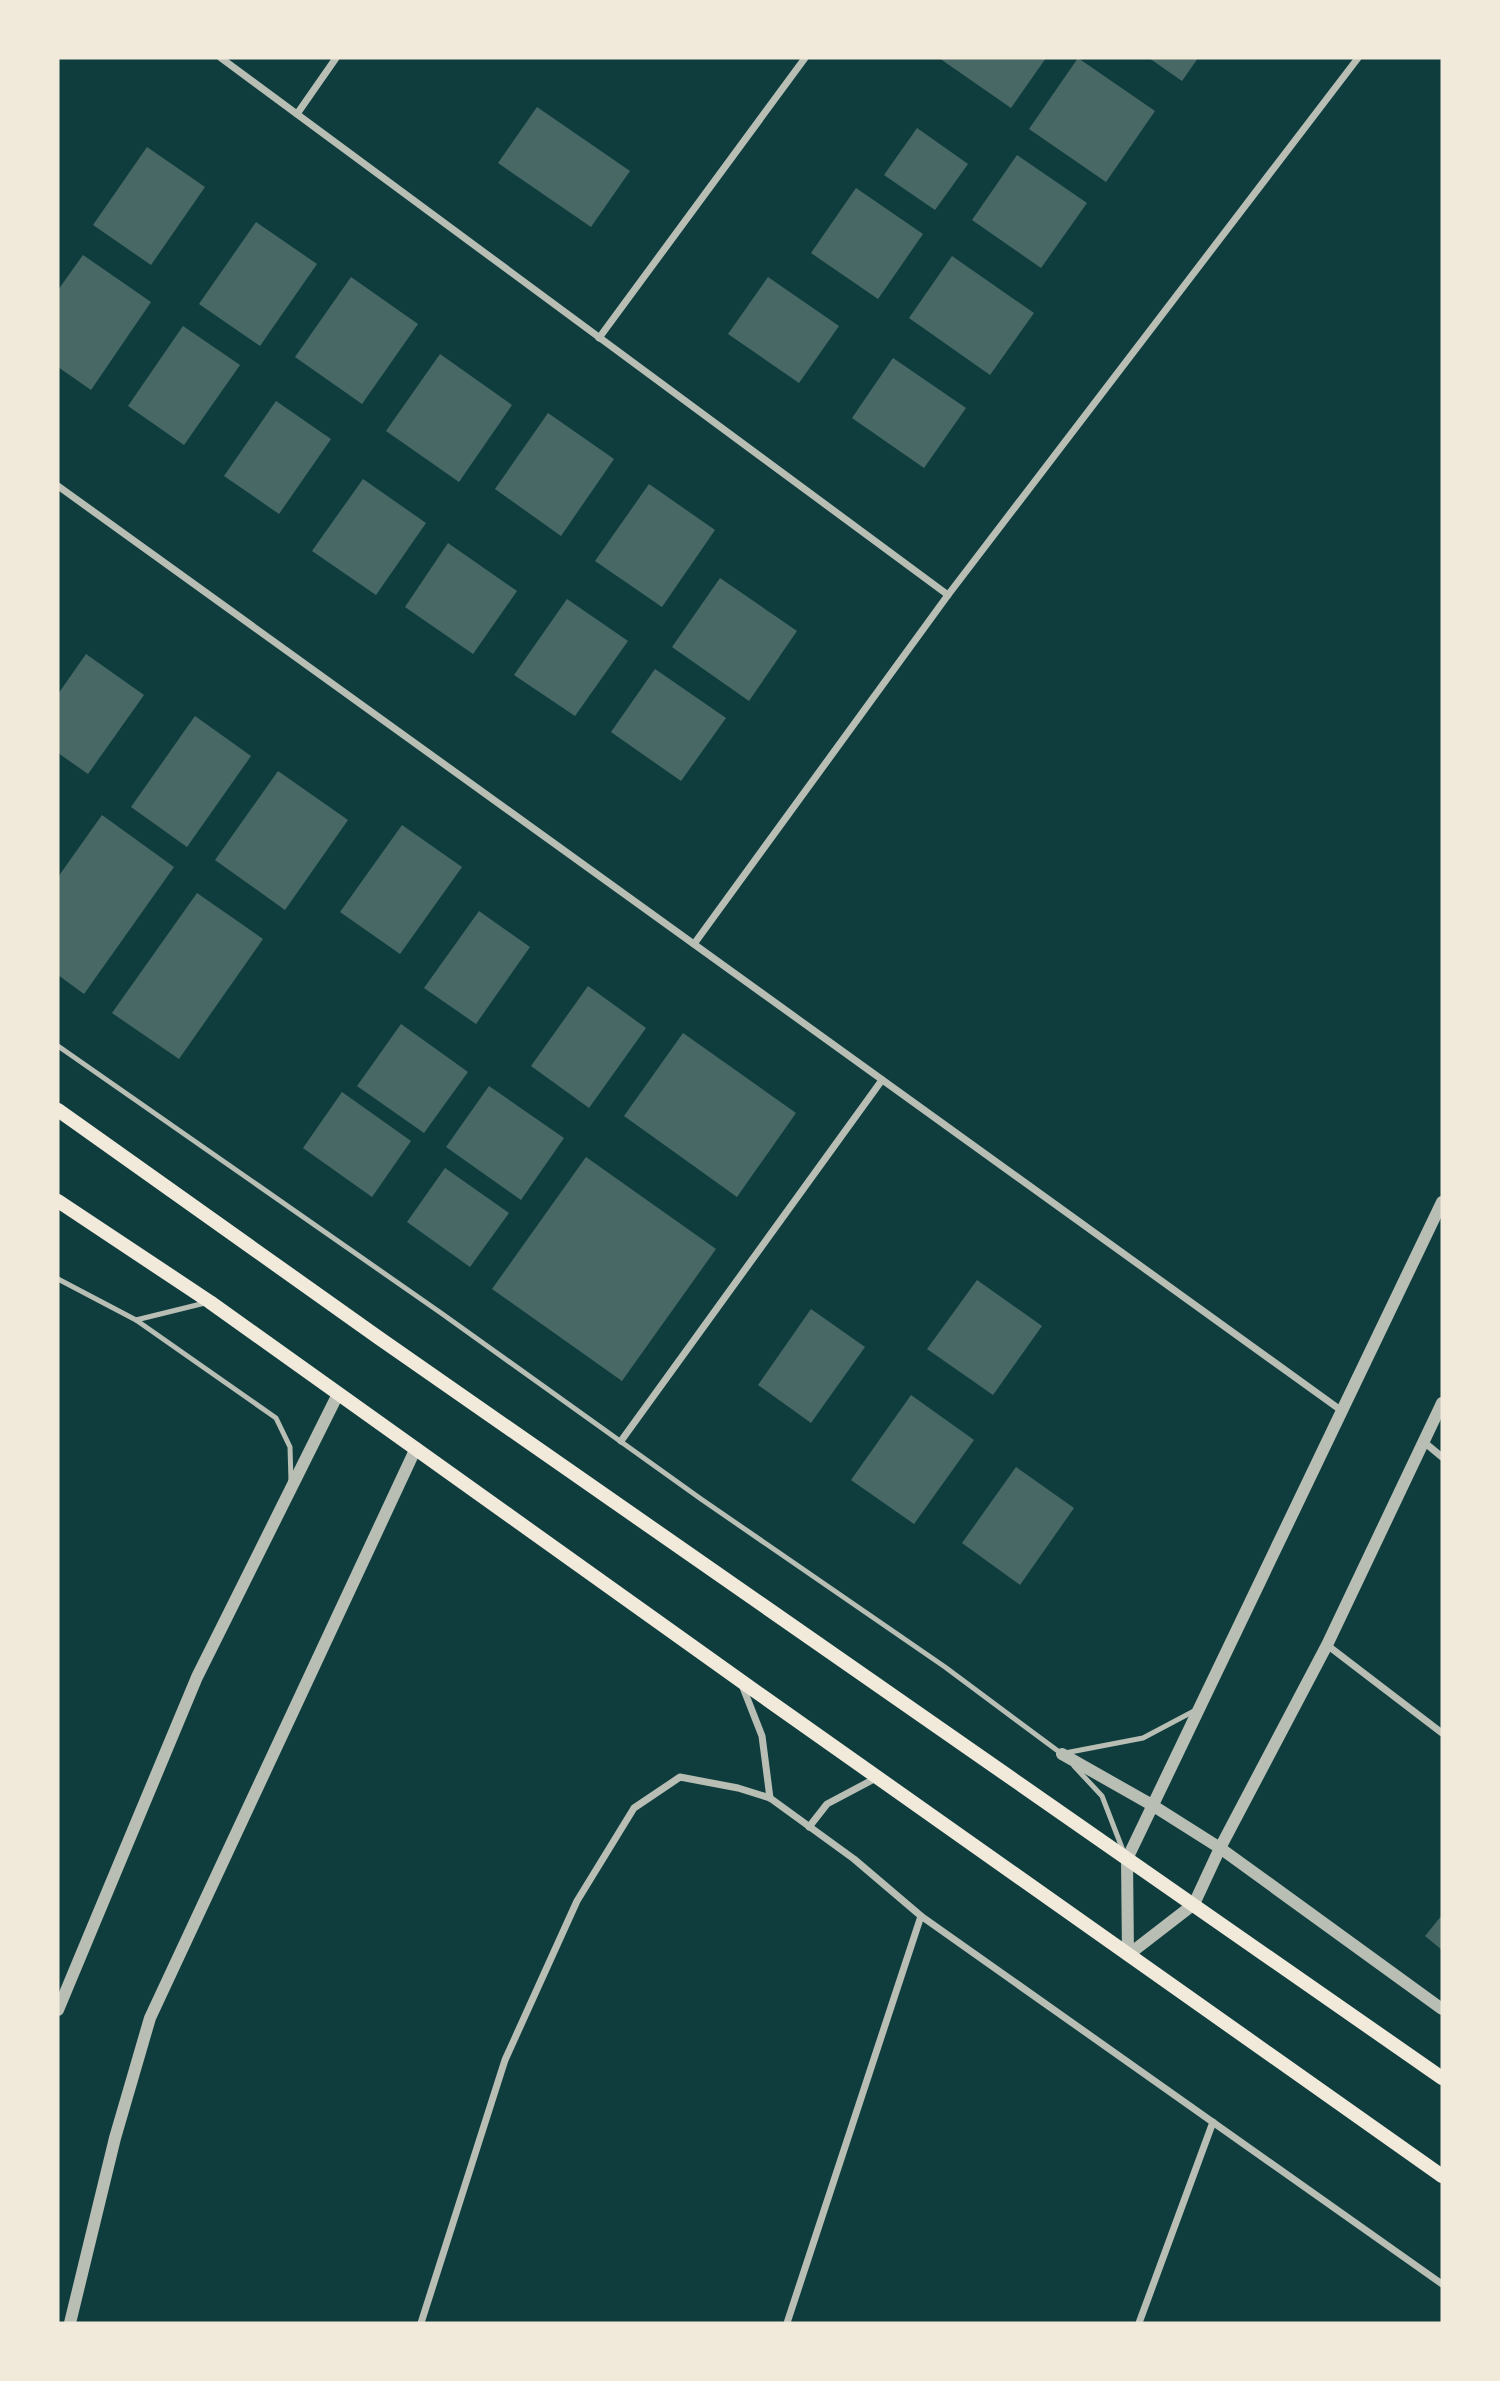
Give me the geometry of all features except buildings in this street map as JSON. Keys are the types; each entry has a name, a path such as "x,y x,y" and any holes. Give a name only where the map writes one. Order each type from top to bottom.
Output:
{"main road":[{"path":"58,1110 390,1345 1442,2078"},
{"path":"58,1201 210,1302 1442,2176"}],"street":[{"path":"221,58 948,596"},
{"path":"297,114 337,58"},
{"path":"599,338 805,58"},
{"path":"694,944 948,596 1358,58"},
{"path":"58,486 1342,1411"},
{"path":"621,1441 882,1080"},
{"path":"1128,1955 1127,1859 1442,1202"},
{"path":"58,2010 197,1677 338,1394"},
{"path":"1128,1955 1195,1904 1220,1848 1327,1644 1442,1403"},
{"path":"1424,1442 1442,1457"},
{"path":"70,2323 115,2138 150,2018 416,1448"},
{"path":"1327,1644 1442,1733"},
{"path":"741,1681 762,1736 770,1798"},
{"path":"1062,1754 1152,1805 1220,1848 1442,2009"},
{"path":"421,2323 505,2060 577,1901 635,1808 680,1777 738,1788 770,1798 854,1859 921,1916 1442,2284"},
{"path":"809,1827 827,1804 878,1777"},
{"path":"787,2323 921,1916"},
{"path":"1139,2323 1213,2122"}],"lane":[{"path":"58,1046 944,1667 1062,1754 1102,1796 1127,1859"},
{"path":"58,1279 136,1320 276,1418 290,1447 291,1489"},
{"path":"136,1320 210,1302"},
{"path":"1062,1754 1143,1738 1198,1709"}]}
